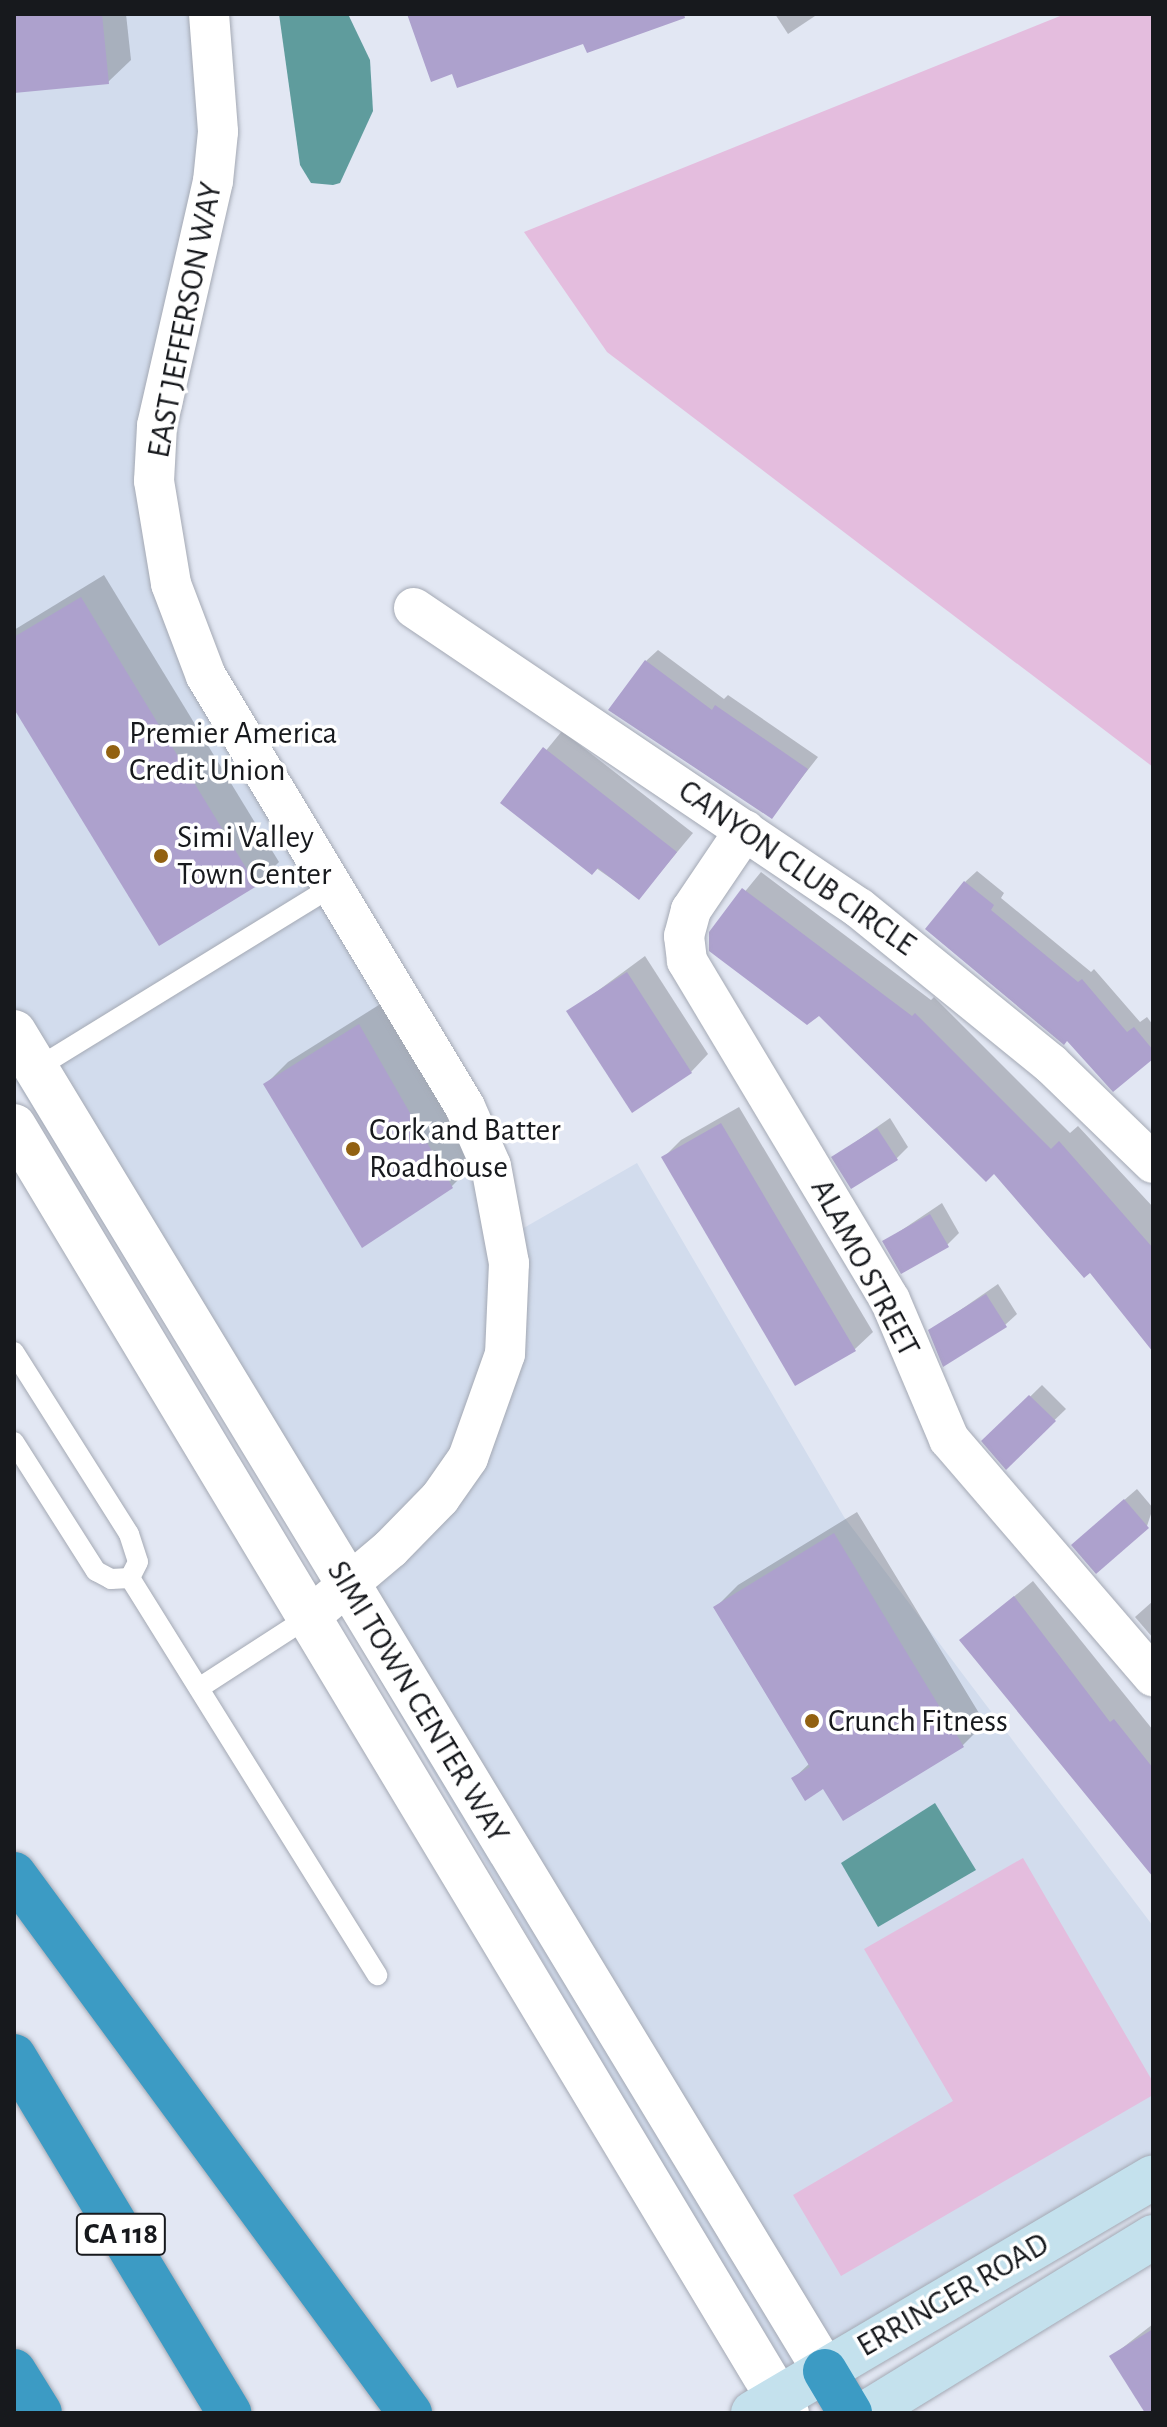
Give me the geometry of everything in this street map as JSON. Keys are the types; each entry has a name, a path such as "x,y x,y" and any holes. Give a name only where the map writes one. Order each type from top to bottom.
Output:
{"highway":[{"path":"14,1874 410,2413"},
{"name":"CA 118","path":"14,2056 229,2413"},
{"path":"154,2288 245,2413"},
{"path":"14,2371 40,2413"},
{"path":"825,2371 850,2413"}],"main road":[{"name":"ERRINGER ROAD","path":"773,2408 825,2371 1153,2177"},
{"name":"ERRINGER ROAD","path":"866,2413 1153,2237"}],"street":[{"name":"EAST JEFFERSON WAY","path":"209,14 218,132 200,252 157,426 154,481 171,584 206,676 465,1107 491,1166 509,1263 505,1354 468,1458 440,1498 348,1588 312,1615"},
{"name":"CANYON CLUB CIRCLE","path":"414,608 745,830 954,980 1051,1064 1153,1163"},
{"name":"ALAMO STREET","path":"745,830 691,910 684,936 687,961 890,1300 949,1439 1153,1676"},
{"name":"SIMI TOWN CENTER WAY","path":"14,1032 26,1076 348,1588 825,2371"},
{"name":"SIMI TOWN CENTER WAY","path":"14,1126 312,1615 773,2408"}],"lane":[{"path":"26,1076 333,886"},
{"path":"14,1352 136,1548 138,1562 130,1578"},
{"path":"14,1442 96,1571 111,1579 130,1578"},
{"path":"130,1578 377,1975"},
{"path":"199,1688 312,1615"}],"shaded area":[{"path":"14,14 201,14 210,133 158,367 177,635 453,1103 496,1244 637,1163 844,1517 1153,1926 1153,2156 786,2382 329,1592 14,1078"},
{"path":"279,14 348,14 370,60 373,111 340,183 311,183 300,165"},
{"path":"1065,14 1153,14 1153,767 607,352 524,232"},
{"path":"935,1803 976,1870 878,1927 841,1863"},
{"path":"1023,1858 1153,2082 1153,2095 841,2276 793,2195 953,2101 864,1949"}],"building":[{"path":"14,14 102,14 109,84 14,93"},
{"path":"407,14 684,14 685,18 587,53 583,44 457,88 452,74 431,82"},
{"path":"81,597 257,886 159,946 14,709 14,637"},
{"path":"645,660 712,710 715,705 808,769 772,819 608,710"},
{"path":"543,747 677,852 639,900 598,868 592,875 500,803"},
{"path":"964,881 994,905 991,910 1078,982 1082,979 1127,1032 1134,1027 1153,1050 1153,1059 1113,1092 1067,1041 1064,1045 925,929"},
{"path":"742,888 912,1016 915,1013 1051,1149 1059,1141 1153,1248 1153,1352 1090,1273 1084,1278 994,1174 986,1182 819,1016 807,1025 709,951 709,932"},
{"path":"627,972 692,1073 632,1113 566,1011"},
{"path":"359,1024 453,1188 362,1248 263,1084"},
{"path":"721,1123 856,1351 795,1386 661,1157"},
{"path":"877,1128 898,1160 851,1189 831,1157"},
{"path":"930,1214 949,1247 901,1274 882,1241"},
{"path":"986,1294 1007,1327 943,1367 928,1330"},
{"path":"1029,1395 1056,1421 1006,1470 981,1441"},
{"path":"1124,1499 1149,1528 1096,1574 1071,1545"},
{"path":"834,1533 964,1747 843,1821 823,1789 805,1801 791,1778 810,1767 713,1607"},
{"path":"1014,1596 1110,1722 1114,1719 1153,1768 1153,1877 959,1640"},
{"path":"1153,2329 1153,2413 1145,2413 1109,2356"}],"place":[{"name":"Premier America Credit Union","path":"113,752"},
{"name":"Simi Valley Town Center","path":"161,856"},
{"name":"Cork and Batter Roadhouse","path":"353,1149"},
{"name":"Crunch Fitness","path":"812,1721"}]}
